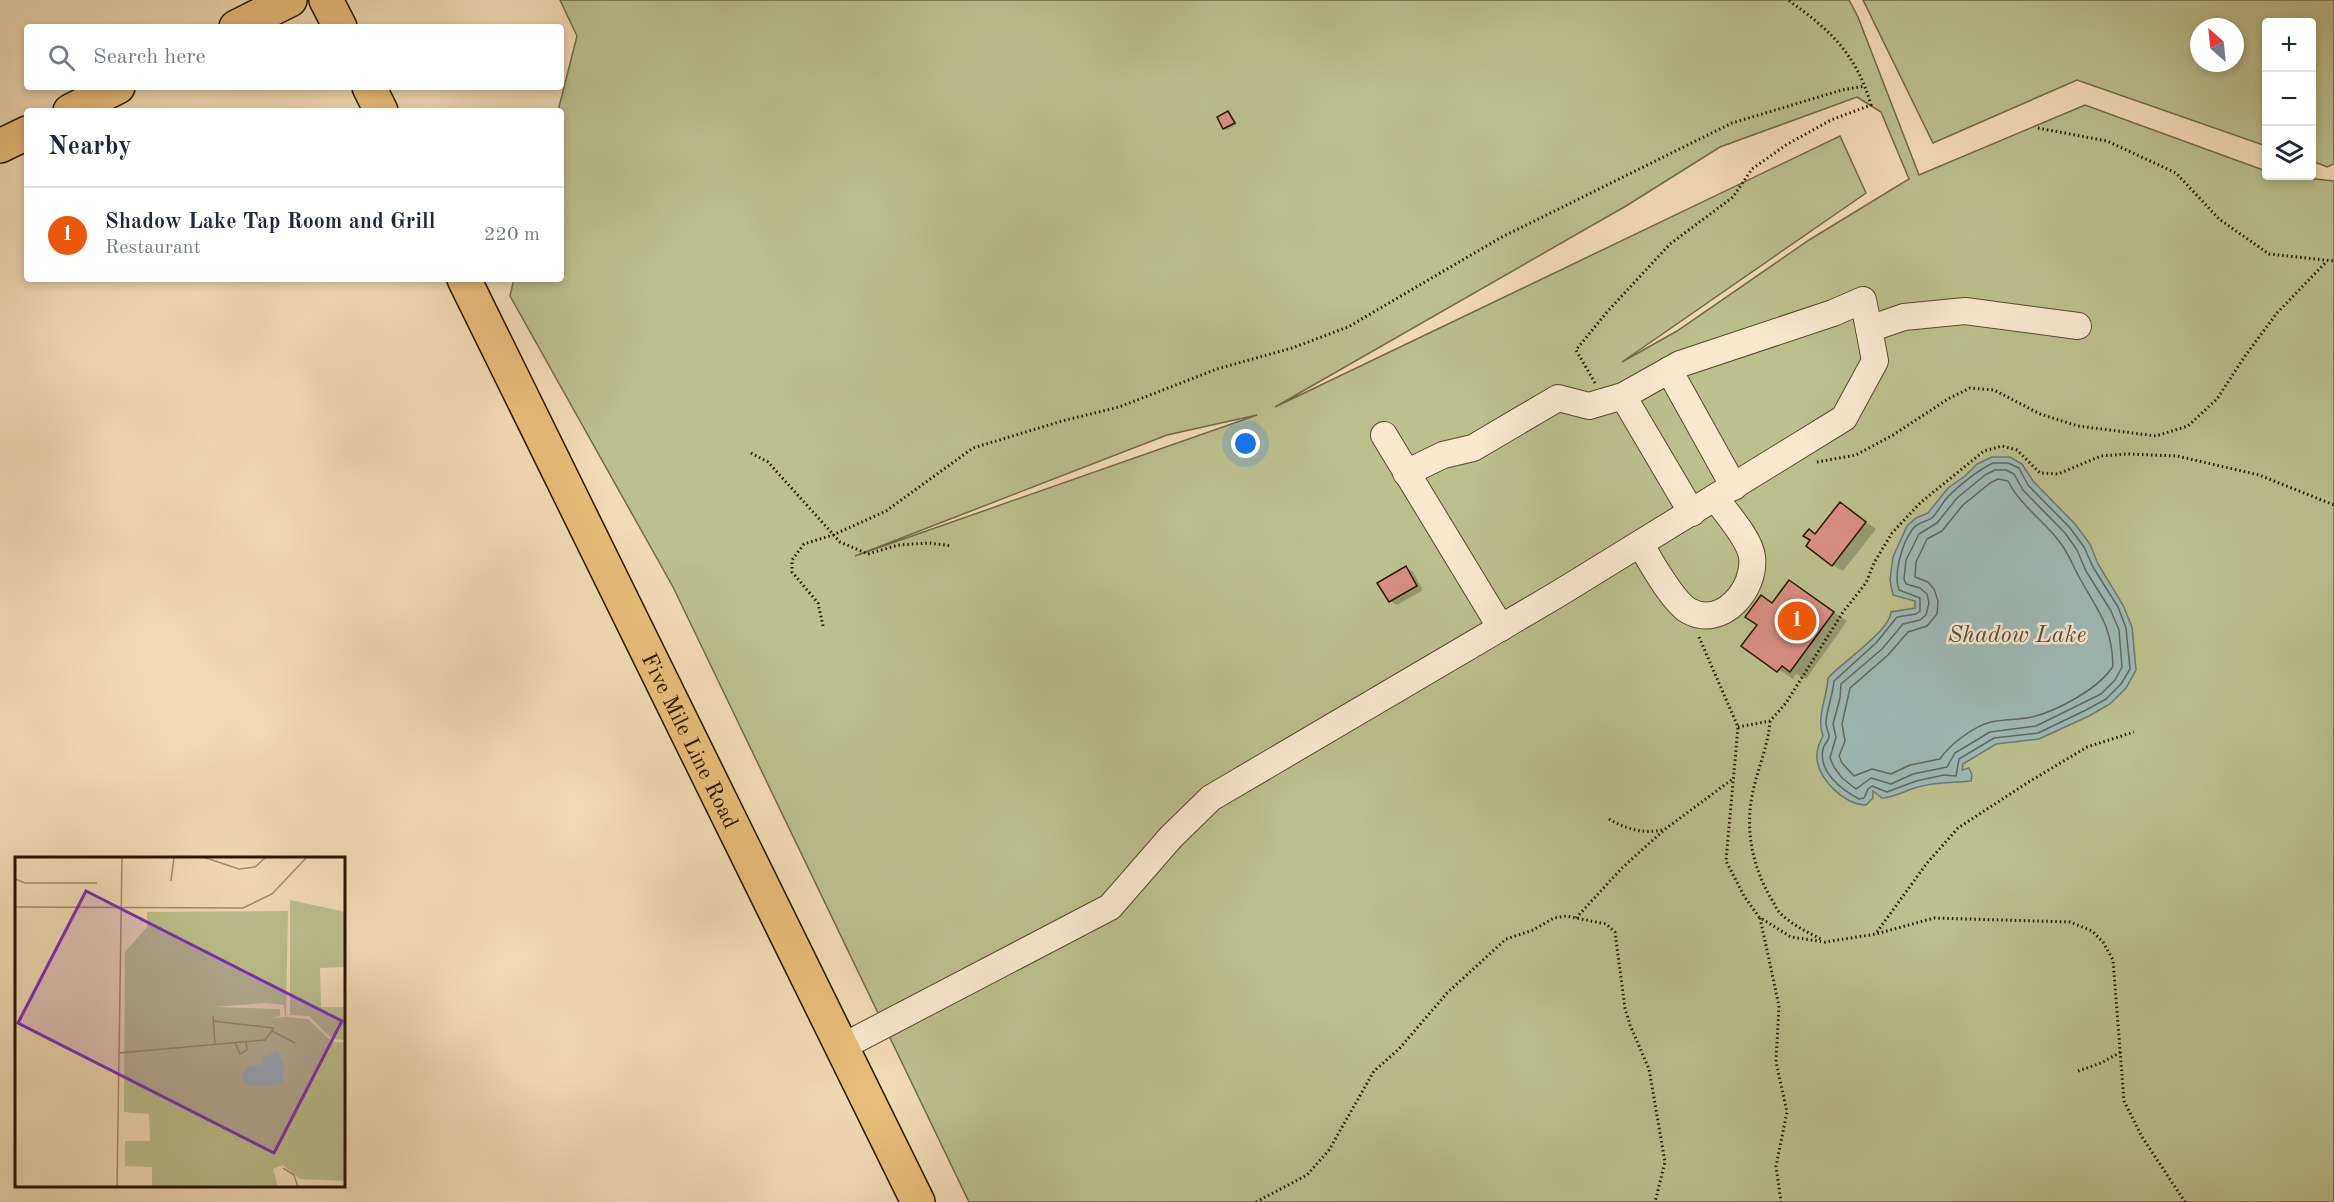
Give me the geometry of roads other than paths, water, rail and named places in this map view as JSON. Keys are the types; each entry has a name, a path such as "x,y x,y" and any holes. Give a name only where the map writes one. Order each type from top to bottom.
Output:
{"main road":[{"path":"242,24 290,0"},
{"path":"326,0 338,24"},
{"path":"76,108 112,90"},
{"path":"370,90 380,108"},
{"path":"0,146 24,134"},
{"name":"Five Mile Line Road","path":"465,282 918,1202"}],"lane":[{"path":"842,1047 1110,907 1171,837 1211,798 1641,544 1844,418 1875,361 1863,300 1833,313 1691,360 1614,398 1589,406 1558,398 1473,448 1443,455 1406,473"},
{"path":"1869,329 1904,317 1965,311 2078,327"},
{"path":"1641,544 1657,572 1687,610 1699,615 1719,614 1737,601 1751,580 1752,556 1669,370"},
{"path":"1614,398 1692,513"},
{"path":"1384,435 1501,628"}],"water":[{"name":"Shadow Lake","path":"1992,457 2010,457 2022,464 2033,481 2075,524 2090,544 2098,564 2123,605 2132,627 2136,670 2126,688 2110,704 2089,716 2039,739 1996,744 1963,764 1962,770 1969,768 1972,775 1971,781 1925,785 1882,798 1873,791 1873,798 1866,805 1850,801 1828,783 1817,759 1818,747 1823,736 1821,715 1828,678 1883,628 1891,612 1915,608 1915,601 1893,595 1890,580 1893,557 1907,526 1916,518 1928,513 1948,488 1977,464"}],"place":[{"name":"Shadow Lake Tap Room and Grill","path":"1797,621"}]}
